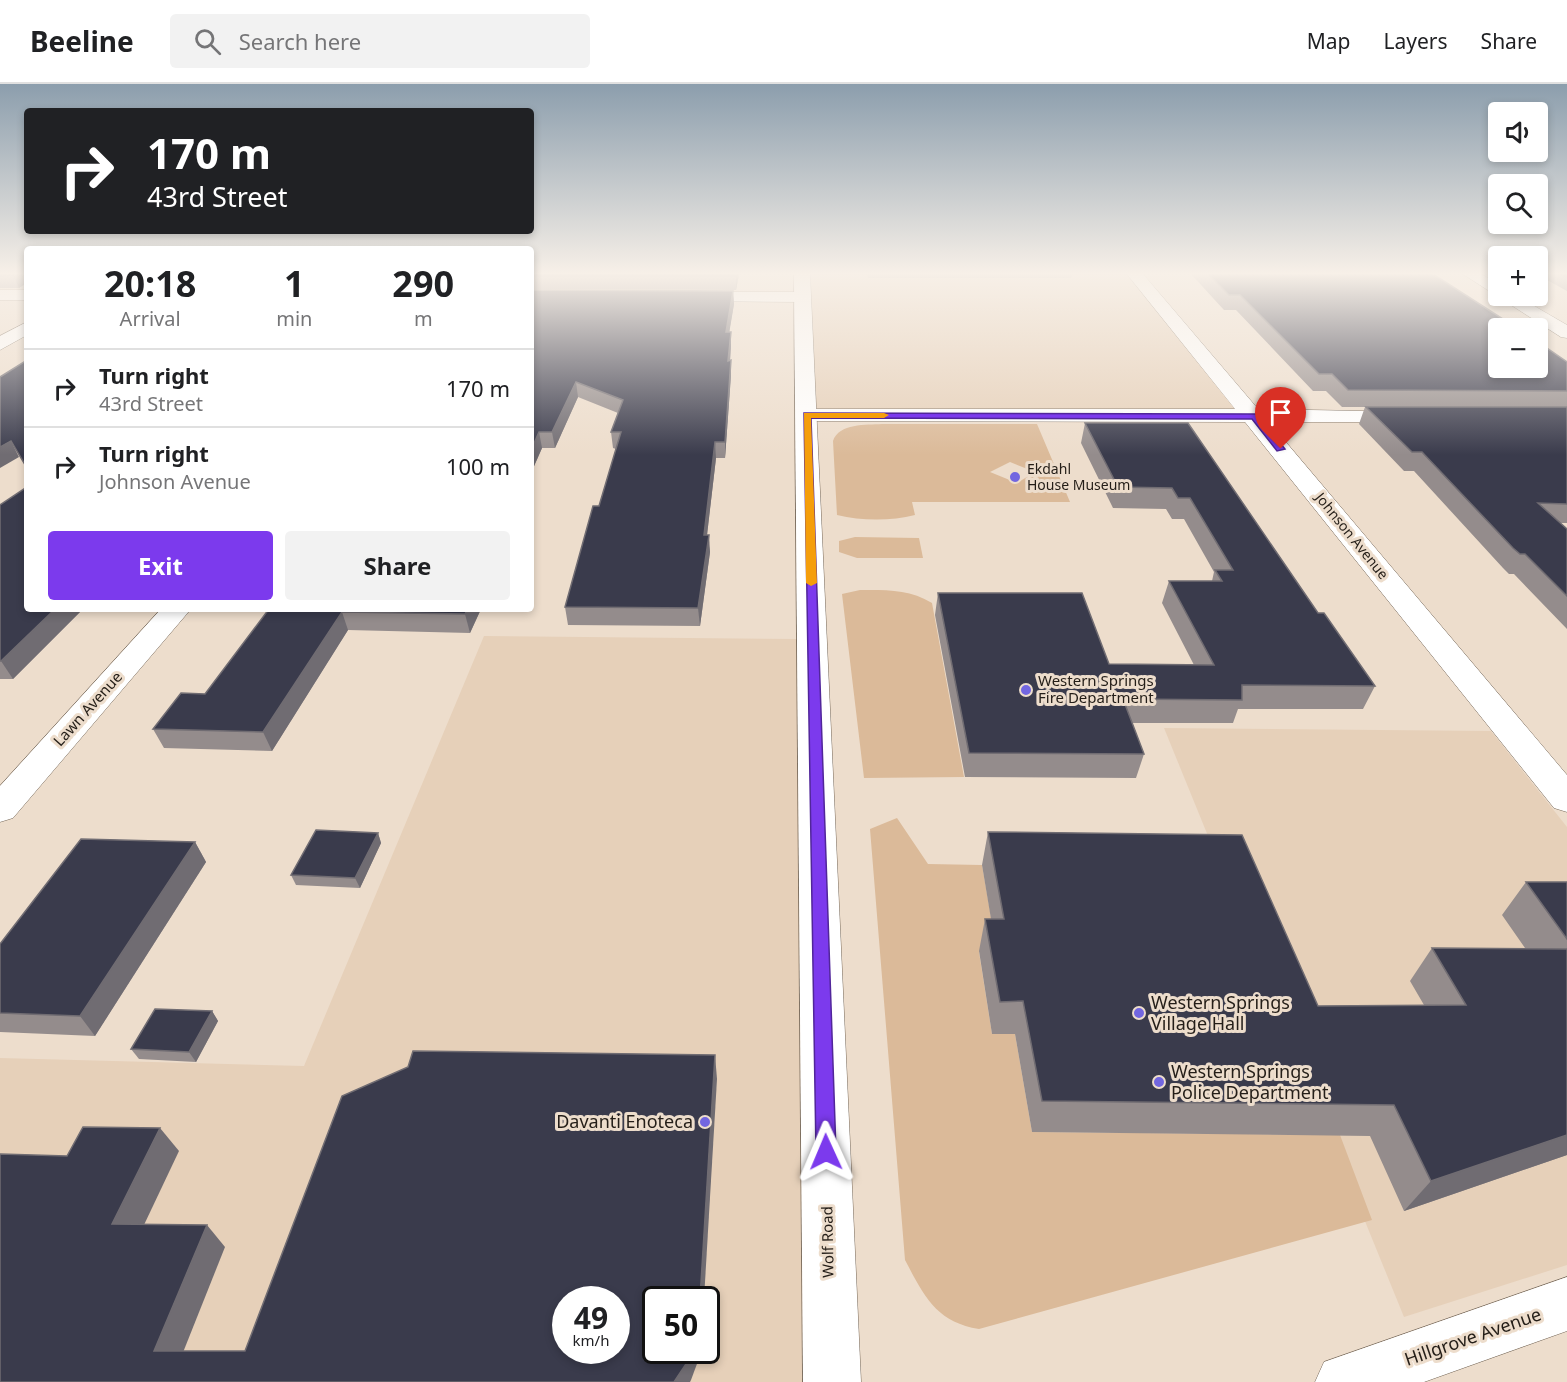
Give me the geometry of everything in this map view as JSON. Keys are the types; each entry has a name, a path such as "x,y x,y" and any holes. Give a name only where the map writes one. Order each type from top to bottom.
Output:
{"street":[{"path":"0,344 15,335"},
{"name":"Wolf Road","path":"804,335 832,1382"},
{"name":"Johnson Avenue","path":"1186,335 1567,799"},
{"path":"807,415 1424,416"},
{"name":"Lawn Avenue","path":"0,808 174,612"},
{"name":"Hillgrove Avenue","path":"1344,1382 1567,1304"}],"shaded area":[{"path":"813,335 1177,335 1240,412 816,411"},
{"path":"876,424 1037,424 1070,502 912,502 915,515 906,517 866,519 837,515 833,441 836,435 847,428","holes":["1010,462 1035,472 1017,483 990,472"]},
{"path":"855,537 919,538 923,558 857,558 839,552 839,541"},
{"path":"860,590 889,590 906,593 932,603 964,777 864,778 842,594"},
{"path":"484,636 800,639 809,1382 0,1382 0,1058 304,1066"},
{"path":"1164,728 1491,731 1567,827 1567,1265 1404,1317"},
{"path":"897,818 928,864 982,865 997,952 979,952 992,1034 1015,1034 1032,1132 1340,1135 1372,1220 979,1329 964,1326 942,1314 925,1296 905,1260 870,829"}],"building":[{"path":"534,335 731,335 725,442 715,442 704,535 709,535 698,608 565,607 593,506 599,506 621,432 611,432 623,400 576,382 552,432 539,432 534,443"},
{"path":"1280,335 1488,335 1488,378 1548,378 1548,349 1567,362 1567,391 1348,390 1332,374 1319,374"},
{"path":"24,362 24,463 11,441 0,447 0,377"},
{"path":"1366,407 1567,407 1567,504 1538,503 1567,529 1567,596 1525,554 1520,554 1513,548 1422,452 1412,452"},
{"path":"1085,423 1188,423 1318,613 1324,613 1375,686 1242,685 1242,700 1123,699 1144,754 969,753 938,593 1082,593 1109,664 1214,665 1169,581 1222,581 1215,570 1233,570 1190,498 1178,498 1172,488 1118,487"},
{"path":"24,489 24,612 52,612 1,661 0,661 0,505"},
{"path":"267,612 342,612 263,732 153,729 181,693 205,694"},
{"path":"342,612 466,612 465,614"},
{"path":"316,830 378,833 355,878 291,875"},
{"path":"988,832 1242,835 1318,1006 1466,1005 1432,948 1567,949 1567,1135 1431,1181 1394,1105 1042,1101 1023,1001 1000,1002 985,919 1004,919"},
{"path":"81,839 195,842 80,1016 0,1013 0,944"},
{"path":"1526,882 1567,882 1567,939"},
{"path":"155,1009 212,1011 189,1052 131,1049"},
{"path":"413,1051 715,1055 701,1286 642,1286 642,1364 686,1364 674,1382 0,1382 0,1154 67,1156 83,1127 160,1128 112,1224 207,1225 154,1351 245,1351 342,1096 408,1067"}],"slow traffic":[{"path":"811,583 807,415 884,415"}],"place":[{"name":"Ekdahl House Museum","path":"1015,477"},
{"name":"Western Springs Fire Department","path":"1026,690"},
{"name":"Western Springs Village Hall","path":"1139,1013"},
{"name":"Western Springs Police Department","path":"1159,1082"},
{"name":"Davanti Enoteca","path":"705,1122"}],"route":[{"path":"826,1152 807,415 1254,416 1281,449"}]}
